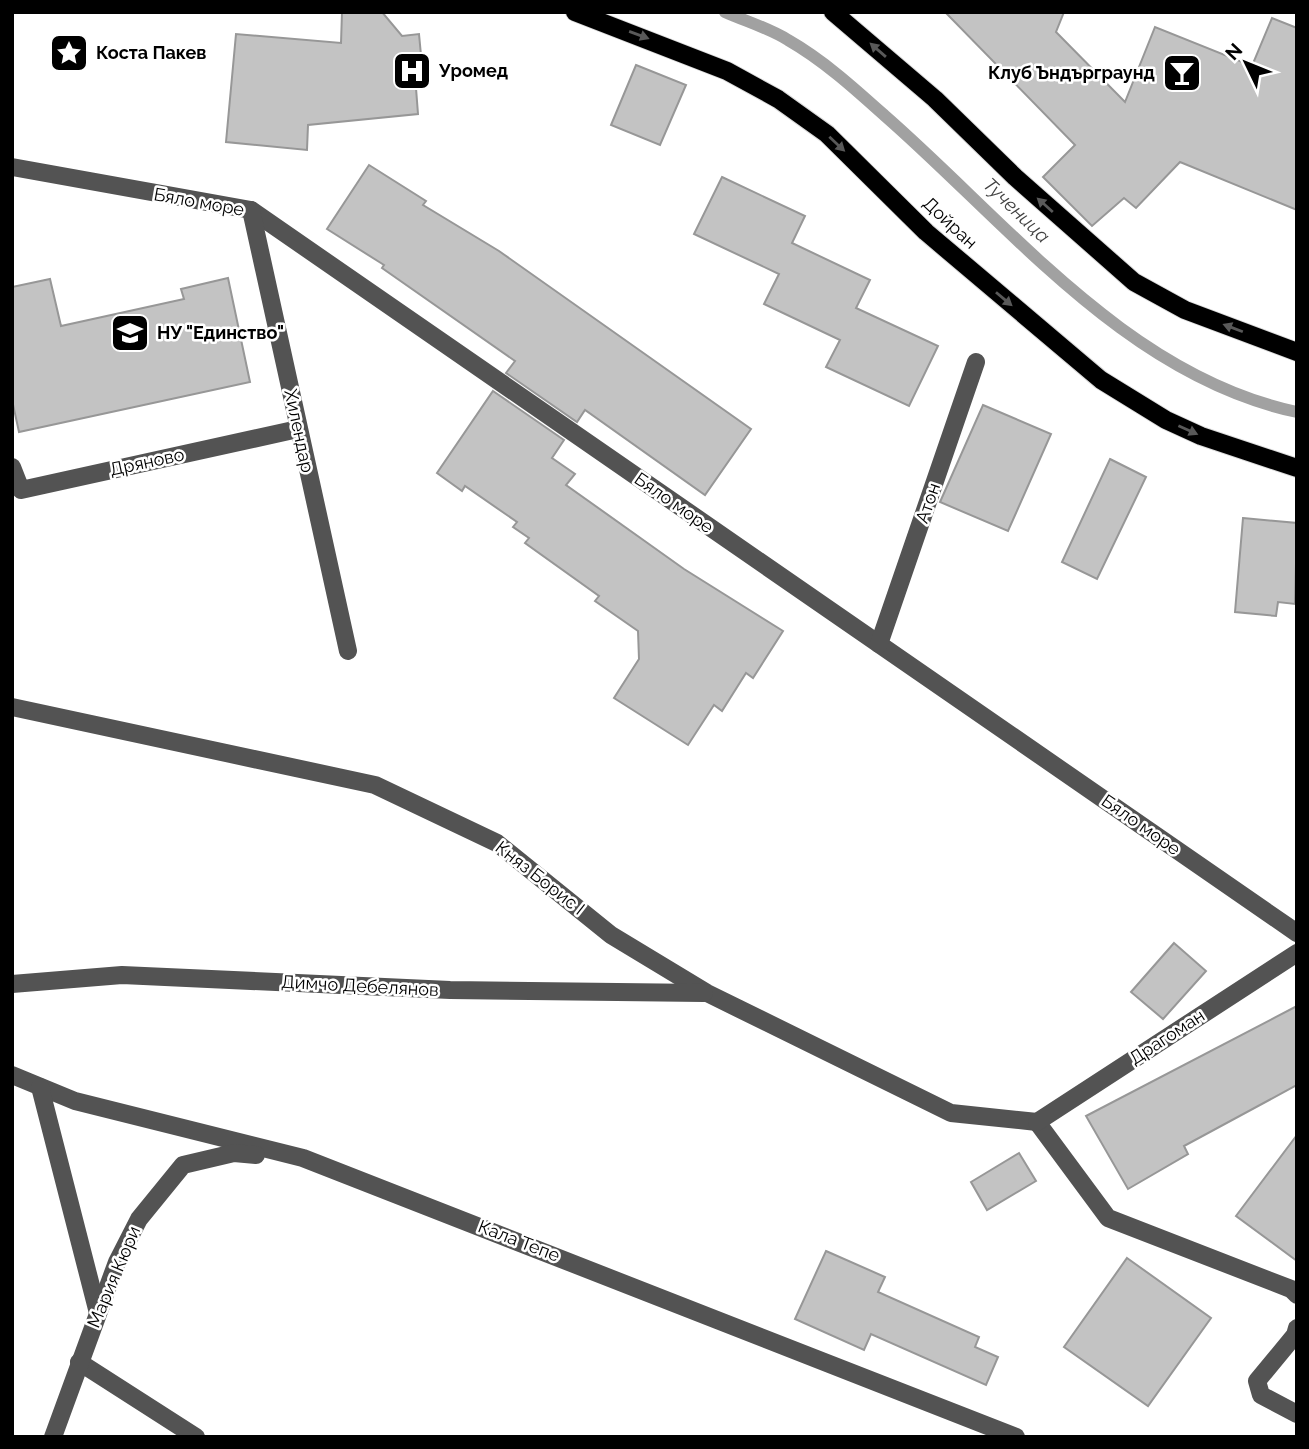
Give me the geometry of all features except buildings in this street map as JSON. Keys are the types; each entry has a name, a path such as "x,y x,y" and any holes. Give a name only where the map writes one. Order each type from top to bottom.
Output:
{"main road":[{"name":"Дойран","path":"575,12 727,71 778,99 828,134 926,232 1101,380 1166,420 1201,436 1297,468"},
{"path":"833,12 934,99 1015,177 1134,282 1185,310 1297,352"}],"street":[{"name":"Бяло море","path":"12,167 251,210 1297,933"},
{"name":"Хилендар","path":"251,210 348,651"},
{"name":"Атон","path":"879,644 976,362"},
{"name":"Дряново","path":"12,467 21,489 298,429"},
{"name":"Княз Борис I","path":"12,707 375,785 498,843 611,934 708,993 951,1113 1037,1122"},
{"name":"Драгоман","path":"1037,1122 1297,953"},
{"name":"Димчо Дебелянов","path":"12,984 122,975 450,990 708,993"},
{"name":"Кала Тепе","path":"12,1075 75,1101 303,1158 1016,1437"},
{"path":"40,1087 98,1313"},
{"path":"1037,1122 1108,1218 1290,1289 1297,1295"},
{"name":"Мария Кюри","path":"53,1437 117,1262 139,1219 183,1165 234,1153 303,1158"},
{"path":"1297,1328 1295,1335 1257,1381 1261,1395 1297,1414"},
{"path":"79,1362 197,1437"}],"waterway":[{"name":"Тученица","path":"725,12 781,36 814,56 838,75 1074,291 1125,331 1178,366 1236,393 1297,412"}],"place":[{"name":"Коста Пакев","path":"69,53"},
{"name":"Уромед","path":"412,71"},
{"name":"Клуб Ъндърграунд","path":"1182,73"},
{"name":"НУ \"Единство\"","path":"130,333"}]}
